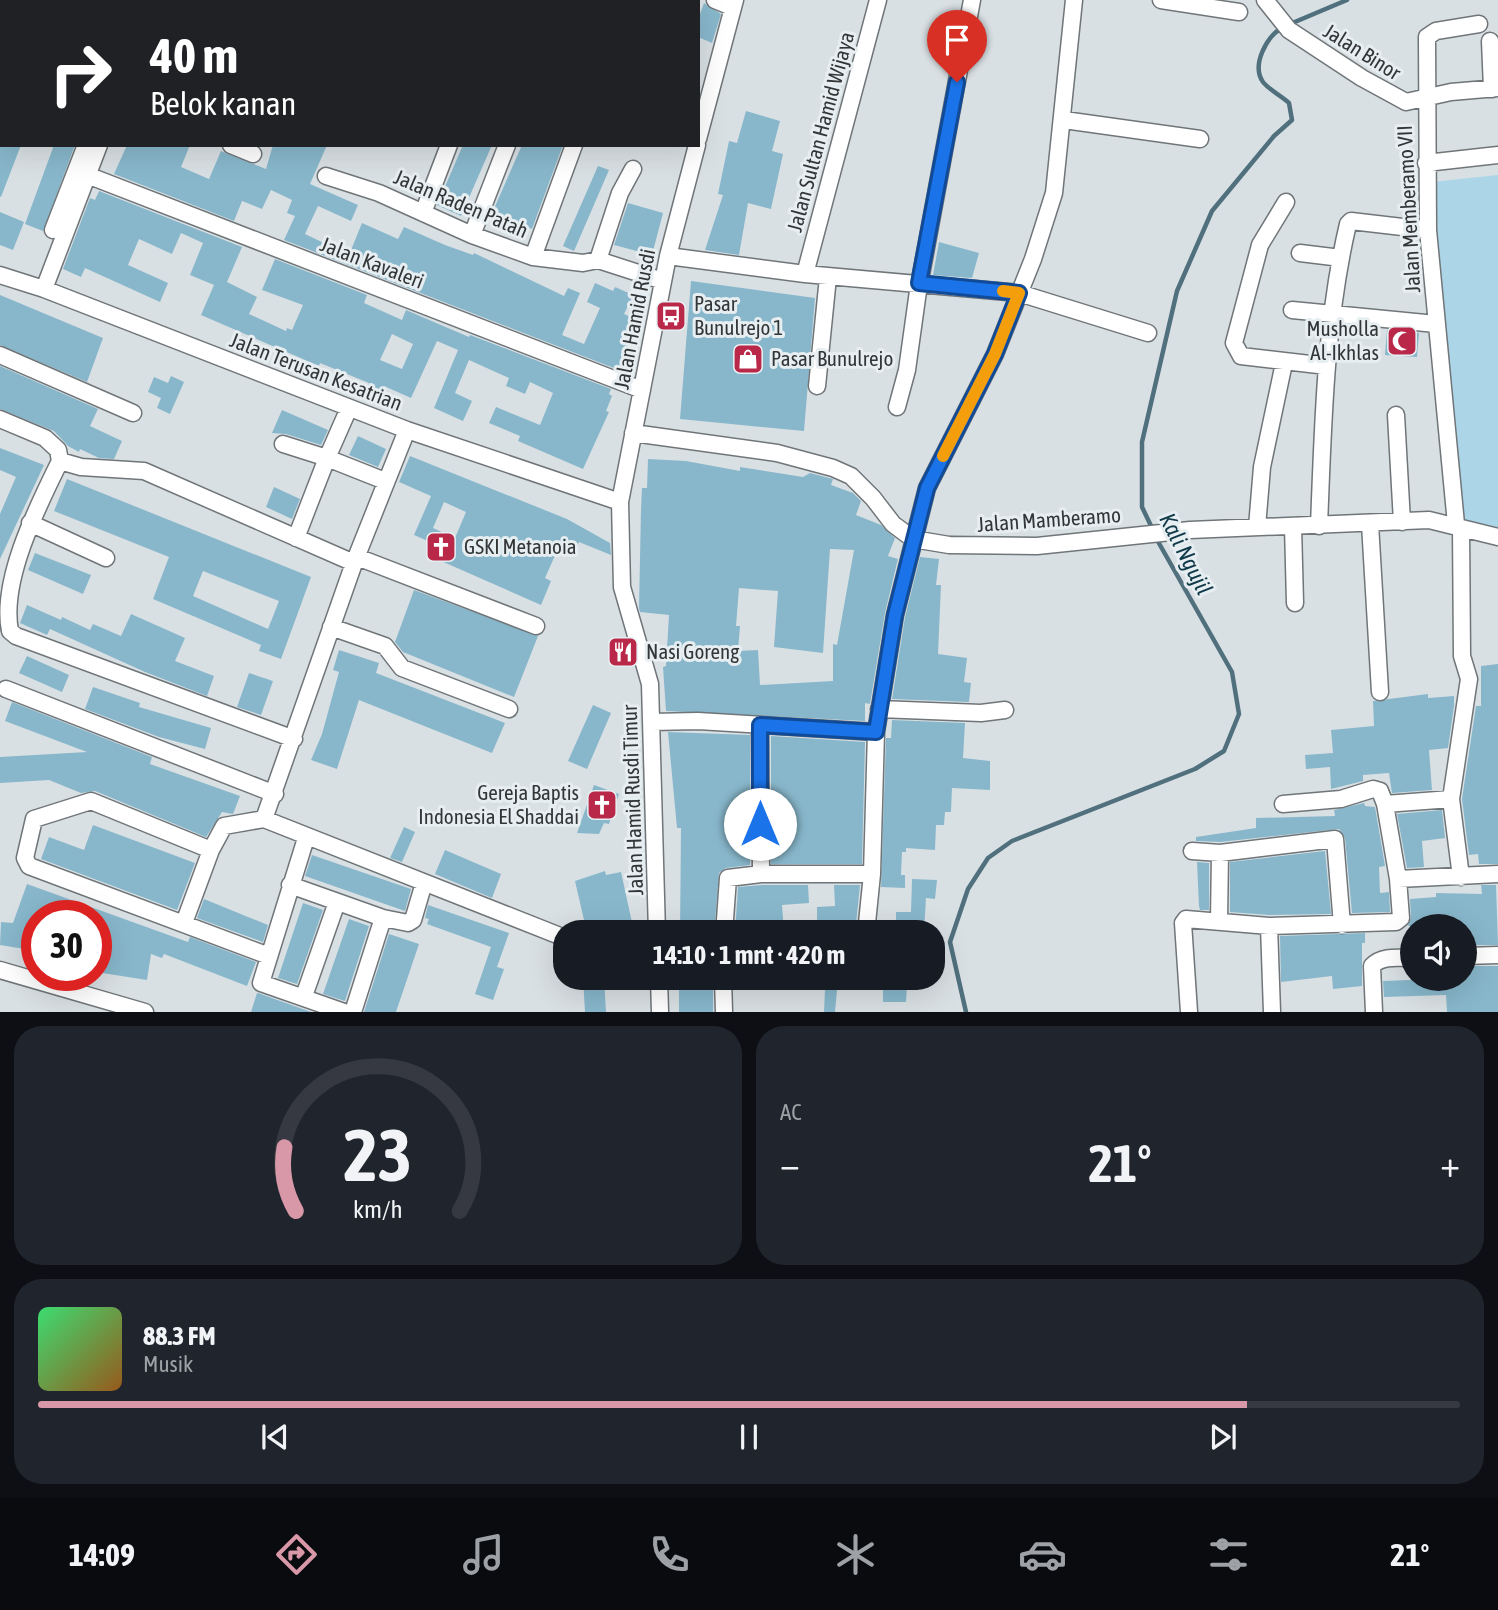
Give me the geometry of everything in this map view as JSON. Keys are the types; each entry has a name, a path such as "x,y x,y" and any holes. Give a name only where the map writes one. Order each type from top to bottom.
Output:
{"street":[{"path":"700,132 734,4 715,0"},
{"name":"Jalan Sultan Hamid Wijaya","path":"805,274 877,0"},
{"path":"897,407 907,370 919,283 972,0"},
{"path":"867,920 872,874 876,732 895,615 927,488 995,354 1034,259 1054,193 1064,120 1074,0"},
{"path":"1161,0 1239,12"},
{"name":"Jalan Binor","path":"1265,0 1285,25 1406,102 1425,100 1451,92 1495,88"},
{"name":"Jalan Memberamo VII","path":"1461,877 1451,799 1469,679 1462,656 1458,526 1428,230 1425,100 1427,37 1436,31 1479,24"},
{"path":"1490,41 1495,88"},
{"path":"1064,120 1200,139"},
{"path":"53,230 85,147"},
{"path":"44,289 98,147"},
{"path":"236,147 253,154"},
{"path":"423,213 448,147"},
{"path":"472,235 506,147"},
{"path":"533,257 573,147"},
{"name":"Jalan Hamid Rusdi","path":"620,502 668,256 696,147"},
{"path":"1426,163 1498,155"},
{"path":"598,260 620,193 633,169"},
{"name":"Jalan Kavaleri","path":"86,175 642,390"},
{"name":"Jalan Raden Patah","path":"326,176 379,193 472,235 533,257 583,263 598,260 663,281"},
{"path":"1286,202 1260,245 1234,337 1241,356 1327,366"},
{"path":"1319,526 1327,366 1341,258 1351,221 1428,230"},
{"path":"1300,253 1341,258"},
{"path":"668,256 805,274 1019,293 1148,333"},
{"name":"Jalan Terusan Kesatrian","path":"0,275 44,289 407,430 620,502"},
{"path":"817,386 828,276"},
{"path":"1292,310 1436,324"},
{"path":"0,355 134,413"},
{"path":"1257,527 1262,467 1284,363"},
{"path":"296,538 349,408"},
{"path":"1396,415 1402,522"},
{"path":"0,419 53,443 58,450 60,461 30,523 11,594 9,625 16,636 294,738"},
{"path":"264,819 384,481 407,430"},
{"path":"633,433 777,453 833,468 851,476 893,524 913,538"},
{"path":"284,444 384,481"},
{"path":"60,461 107,471 144,471 296,538 536,626"},
{"name":"Jalan Hamid Rusdi Timur","path":"620,502 622,587 650,684 657,920"},
{"name":"Jalan Mamberamo","path":"913,538 978,548 1037,546 1190,530 1429,520 1498,537"},
{"path":"30,523 106,558"},
{"path":"1370,524 1380,692"},
{"path":"1293,526 1295,603"},
{"path":"331,627 386,646 402,668 509,709"},
{"path":"6,690 275,794"},
{"path":"879,709 981,713 1005,710"},
{"path":"652,722 876,732"},
{"path":"760,725 761,874"},
{"path":"1189,1012 1183,923 1186,919 1269,926 1396,922 1401,918 1403,909 1385,804 1380,791 1373,789 1341,799 1283,804"},
{"path":"1385,804 1451,799"},
{"path":"211,850 91,802 34,819 25,858 29,866 268,956"},
{"path":"184,923 211,850 226,824 264,819 306,838 553,933"},
{"path":"306,838 261,983 344,1012"},
{"path":"1192,851 1220,853 1335,839 1342,925"},
{"path":"1219,921 1220,853"},
{"path":"725,920 728,878 761,874 872,874"},
{"path":"1398,879 1498,874"},
{"path":"290,885 383,918 408,923 413,920 424,883"},
{"path":"304,996 337,902"},
{"path":"353,1012 383,918"},
{"path":"1269,926 1272,1012"},
{"path":"1477,956 1498,955"},
{"path":"1374,1012 1372,966 1377,960 1400,958"},
{"path":"0,970 103,1006 145,1012"},
{"path":"659,990 660,1012"},
{"path":"723,990 724,1012"}],"shaded area":[{"path":"1498,175 1498,529 1461,519 1434,248 1432,182"}],"building":[{"path":"704,3 721,14 712,43 700,38 700,14"},
{"path":"746,111 780,121 772,151 783,154 771,209 748,203 739,255 705,250 723,195 718,194 729,141 737,143"},
{"path":"0,147 20,147 1,197"},
{"path":"53,147 74,147 43,231 25,224"},
{"path":"126,147 189,147 181,167 209,179 221,151 266,169 272,147 326,147 310,184 358,205 351,221 318,206 305,234 349,255 362,223 398,239 404,227 445,245 473,255 474,253 564,296 568,288 580,293 562,335 584,344 600,308 587,302 595,283 613,291 615,287 633,295 624,314 633,318 623,342 630,345 619,370 284,240 295,216 287,213 292,200 271,190 262,209 242,201 234,221 114,174"},
{"path":"462,147 491,147 461,216 437,205"},
{"path":"521,147 562,147 532,229 493,211"},
{"path":"598,166 609,170 574,251 563,246"},
{"path":"99,191 242,247 227,282 257,297 249,314 286,331 287,328 292,330 303,305 262,290 275,259 367,295 364,303 402,320 406,310 469,337 470,335 611,389 609,394 612,396 606,411 609,412 583,469 518,441 520,436 489,423 496,407 540,425 553,393 530,382 525,394 506,386 509,378 469,360 455,393 472,401 463,421 434,408 458,350 437,341 411,398 384,386 376,405 362,399 369,383 320,363 319,366 201,315 214,285 190,275 203,243 181,233 172,254 139,239 128,265 168,283 160,302 85,268 81,277 63,269 90,198 95,200","holes":["392,334 413,344 402,369 380,360"]},
{"path":"628,203 663,213 652,255 614,245"},
{"path":"0,212 24,222 13,250 0,245"},
{"path":"939,242 979,253 972,278 933,275"},
{"name":"Pasar Bunulrejo","path":"691,281 815,298 804,431 680,419"},
{"path":"0,295 103,338 87,382 0,345"},
{"name":"Musholla Al-Ikhlas","path":"1387,330 1419,333 1417,357 1385,355"},
{"path":"0,366 98,409 90,426 122,441 114,459 99,458 80,449 79,452 68,446 54,431 0,409"},
{"path":"171,376 184,382 170,414 157,408 161,398 148,392 154,377 168,383"},
{"path":"282,410 328,430 321,445 286,434 272,433"},
{"path":"358,436 386,449 378,467 349,455"},
{"path":"0,448 44,465 0,559 0,514 16,477 0,470"},
{"path":"410,456 567,519 610,543 611,555 579,542 576,549 561,542 545,578 551,581 541,605 432,557 437,545 414,535 431,496 399,482","holes":["444,502 466,512 455,538 433,528"]},
{"path":"648,459 686,461 740,471 740,467 803,477 810,473 833,479 831,485 853,493 861,501 856,515 881,525 895,538 888,556 898,559 885,613 870,704 865,703 865,721 666,711 663,667 666,666 669,615 640,612 639,608 642,488 647,488","holes":["830,549 854,550 837,645 833,644 833,681 760,685 758,650 738,651 740,626 736,626 739,588 778,591 774,647 823,653"]},
{"path":"67,479 311,577 281,659 259,651 261,645 153,599 169,557 54,511","holes":["203,571 279,601 268,629 193,596"]},
{"path":"274,487 300,499 292,519 266,507"},
{"path":"35,553 91,575 83,594 28,570"},
{"path":"920,557 939,559 936,585 941,585 938,654 967,658 964,682 971,683 969,702 892,699 905,617"},
{"path":"414,590 538,636 514,697 403,652 395,642"},
{"path":"27,605 90,630 93,624 121,636 131,614 185,638 175,661 214,676 207,696 145,672 50,629 47,635 20,623"},
{"path":"339,650 379,663 376,673 505,723 492,753 359,700 337,769 311,760 322,734 339,672 333,670"},
{"path":"27,656 69,675 62,692 19,673"},
{"path":"1498,664 1498,864 1479,864 1478,854 1469,855 1462,799 1476,706 1481,706 1481,666"},
{"path":"249,673 273,681 261,715 237,707"},
{"path":"93,687 140,703 139,707 211,728 205,749 159,737 85,709"},
{"path":"1428,694 1428,698 1454,696 1448,748 1429,750 1432,790 1392,793 1389,773 1363,775 1363,781 1331,789 1330,767 1306,769 1305,755 1333,753 1331,730 1374,726 1373,701"},
{"path":"12,702 152,757 150,764 240,796 233,814 222,812 206,837 95,791 81,793 49,780 0,783 0,757 87,752 5,721"},
{"path":"593,705 611,713 587,769 568,761"},
{"path":"892,720 965,723 963,758 990,761 990,790 952,788 951,812 945,812 944,825 936,825 935,850 906,848 906,852 902,852 901,875 905,875 905,888 881,887 886,738 891,738"},
{"path":"668,732 750,735 750,865 726,868 719,873 715,920 680,920 681,828 677,828"},
{"path":"771,736 865,742 862,864 771,864"},
{"name":"Gereja Baptis Indonesia El Shaddai","path":"594,785 619,794 609,824 604,823 599,834 577,833"},
{"path":"1364,803 1365,806 1375,807 1385,866 1379,867 1380,893 1389,892 1390,912 1352,913 1345,838 1339,829 1220,842 1196,841 1196,837 1256,828 1256,818 1335,816 1334,810"},
{"path":"1442,810 1445,838 1422,841 1424,867 1407,868 1397,814"},
{"path":"93,825 195,863 177,910 41,859 49,837 84,850"},
{"path":"404,827 415,832 402,862 390,858"},
{"path":"445,850 501,874 492,898 435,874"},
{"path":"1325,851 1331,914 1269,915 1230,912 1230,862"},
{"path":"312,855 411,889 405,911 305,876"},
{"path":"1197,862 1209,863 1209,910 1200,910 1199,906"},
{"path":"605,871 606,875 621,872 631,920 584,920 575,881"},
{"path":"912,879 937,880 935,899 926,898 925,920 896,920 896,912 911,912"},
{"path":"27,884 71,900 21,900"},
{"path":"808,885 809,903 782,905 783,920 736,920 738,887"},
{"path":"834,885 860,885 856,920 817,920 817,907 835,906"},
{"path":"1481,885 1496,885 1498,945 1477,945 1477,914 1411,914 1410,899 1436,897 1436,893 1482,894"},
{"path":"204,899 268,925 263,942 197,918"},
{"path":"21,901 21,948 0,945 1,922 13,923"},
{"path":"303,903 323,910 297,984 278,978"},
{"path":"428,905 509,933 497,967 504,969 493,1000 475,994 491,947 427,924 429,919 425,918"},
{"path":"112,915 188,942 190,937 256,962 247,986 164,954 162,958 151,954 147,980 112,975"},
{"path":"349,919 369,926 345,1001 323,994"},
{"path":"1365,933 1365,943 1362,943 1362,986 1333,989 1332,976 1281,982 1280,936"},
{"path":"389,934 419,944 396,1012 364,1012"},
{"path":"1477,966 1498,966 1498,1012 1447,1012 1446,995 1384,997 1383,981 1400,980 1400,991 1477,991"},
{"path":"584,990 605,990 606,1012 585,1012"},
{"path":"679,990 713,990 713,1012 679,1012"},
{"path":"825,990 837,990 835,1012 824,1012"},
{"path":"883,990 907,990 906,1002 883,1002"},
{"path":"258,993 311,1012 251,1012"}],"waterway":[{"name":"Kali Ngujil","path":"1290,24 1347,0"},
{"name":"Kali Ngujil","path":"1153,530 1142,507 1142,442 1177,291 1212,211 1274,136 1292,120 1289,103 1263,82 1259,68 1266,44 1282,28"},
{"name":"Kali Ngujil","path":"966,1012 950,942 968,889 988,858 1012,841 1195,769 1224,751 1239,714 1232,672 1156,538"}],"slow traffic":[{"path":"943,456 995,354 1019,293 1003,291"}],"place":[{"name":"Pasar Bunulrejo 1","path":"671,316"},
{"name":"Musholla Al-Ikhlas","path":"1402,341"},
{"name":"Pasar Bunulrejo","path":"748,359"},
{"name":"GSKI Metanoia","path":"441,547"},
{"name":"Nasi Goreng","path":"623,652"},
{"name":"Gereja Baptis Indonesia El Shaddai","path":"602,805"}],"route":[{"path":"760,824 760,725 876,732 895,615 927,488 995,354 1019,293 919,283 957,82"}]}
